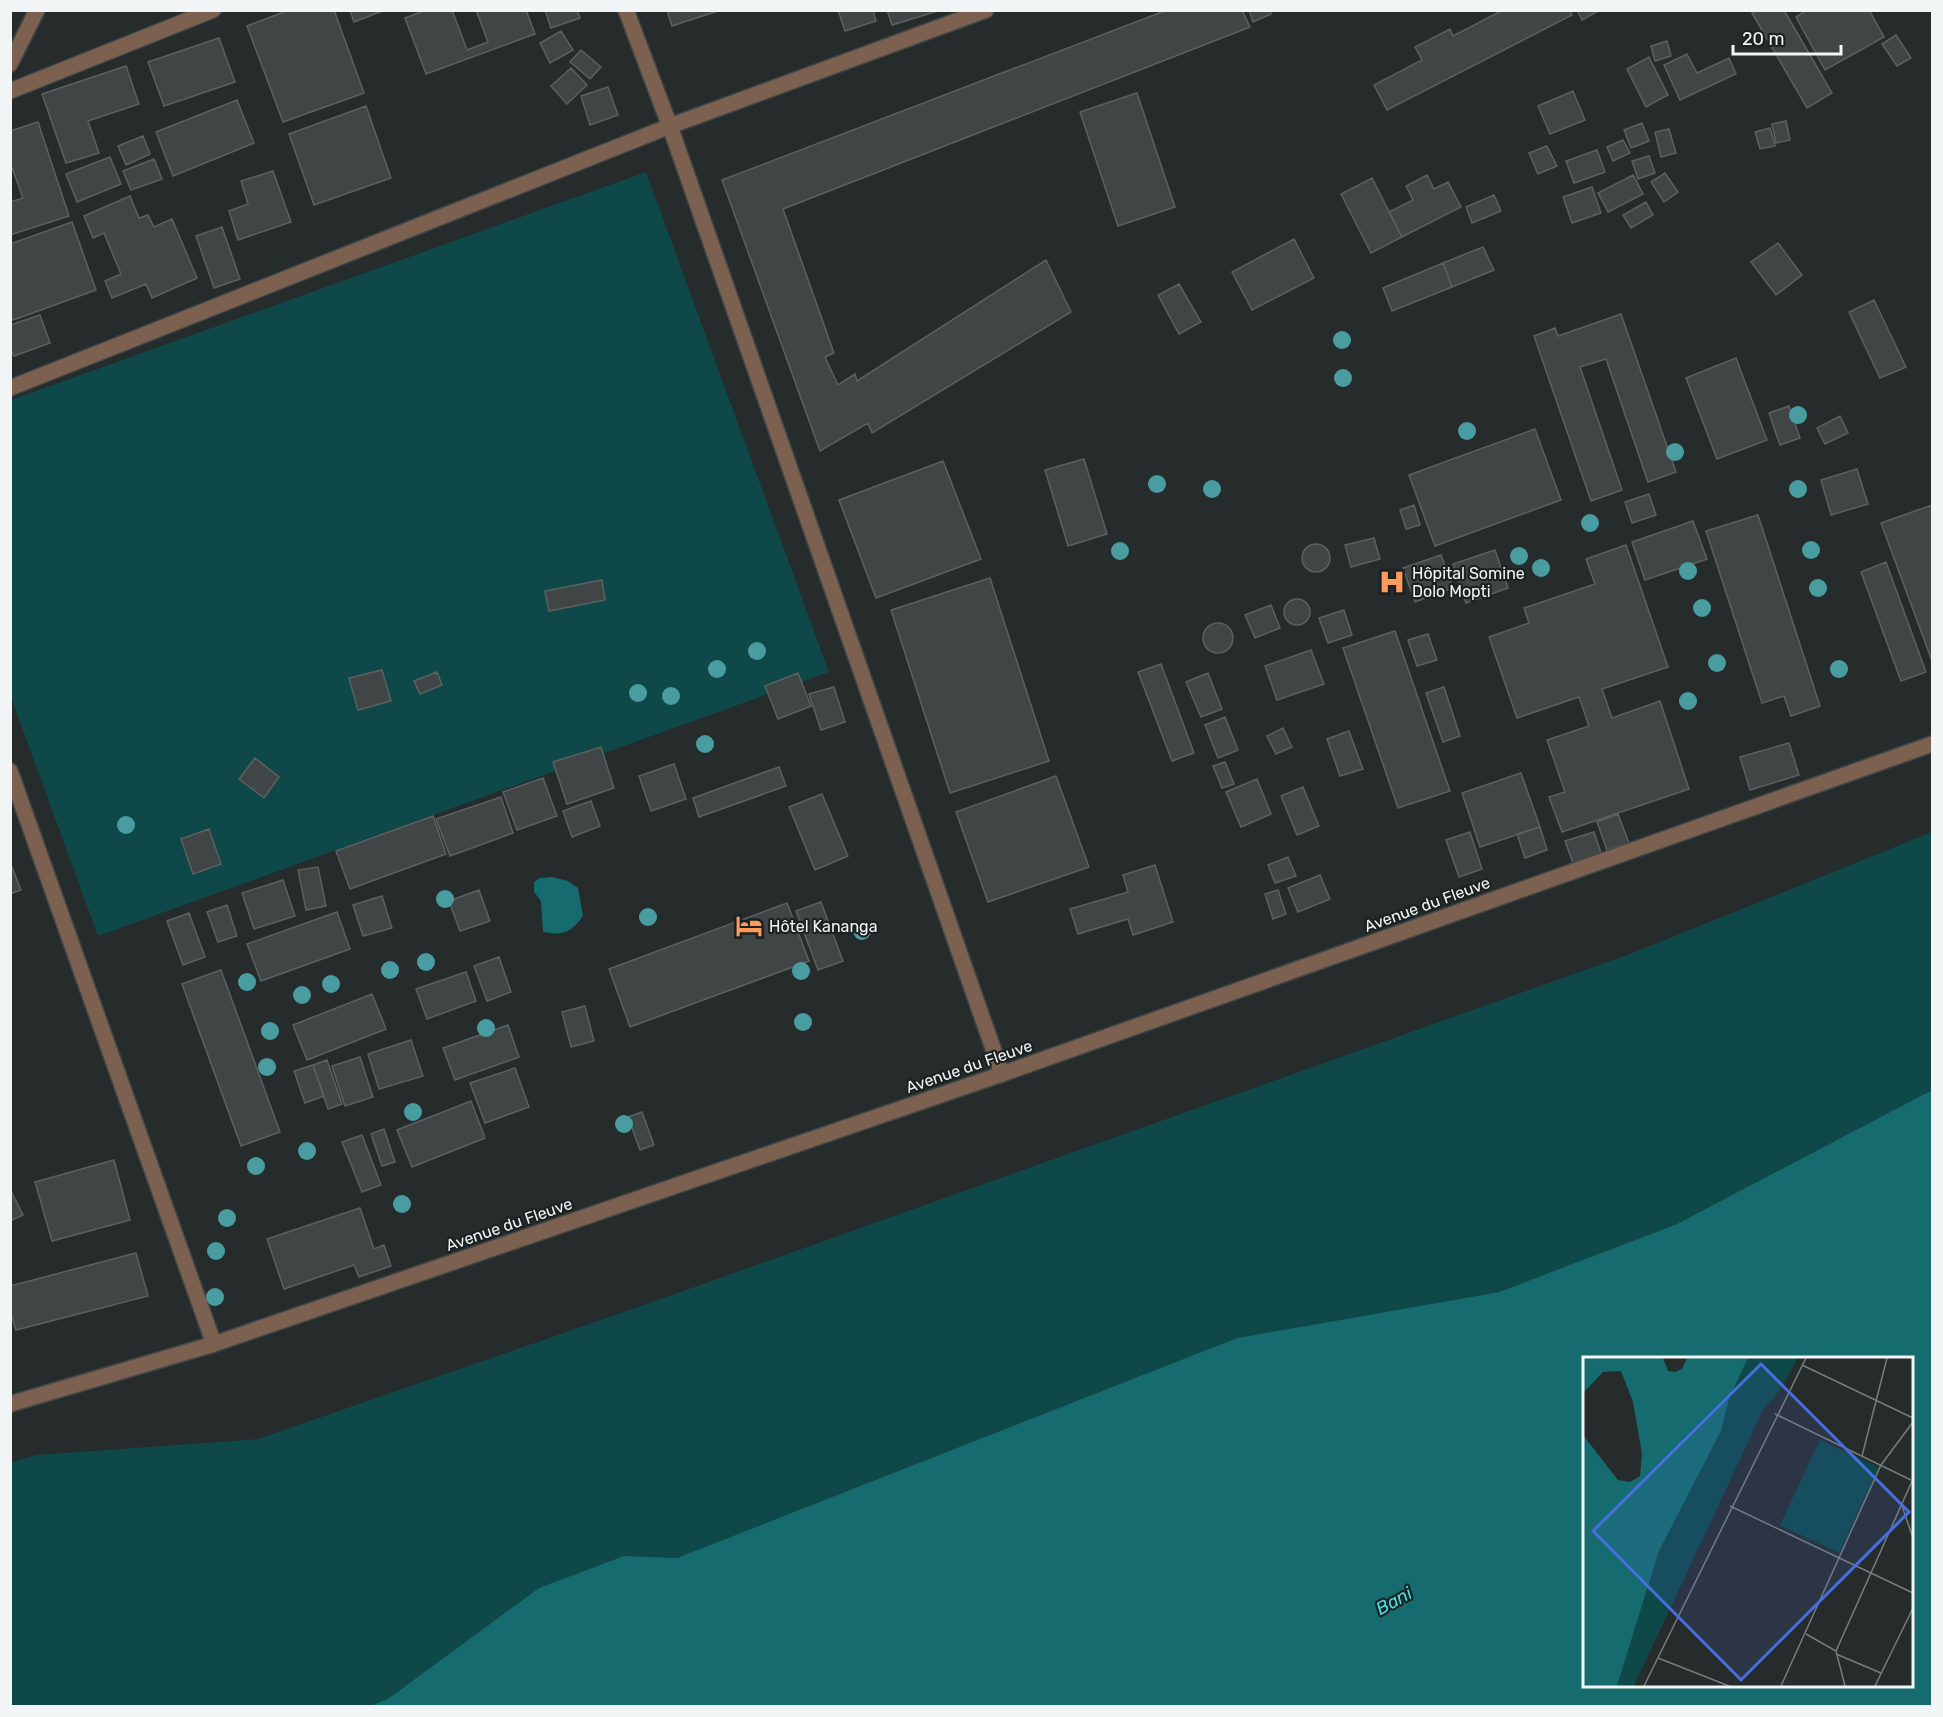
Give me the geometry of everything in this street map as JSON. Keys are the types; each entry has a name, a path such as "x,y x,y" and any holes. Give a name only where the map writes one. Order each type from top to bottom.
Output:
{"street":[{"path":"10,63 37,10"},
{"path":"10,91 213,10"},
{"path":"626,10 670,126 1002,1074"},
{"path":"10,388 670,126 986,10"},
{"name":"Avenue du Fleuve","path":"10,1404 214,1344 1002,1074 1932,744"},
{"path":"10,771 214,1344"}],"shaded area":[{"path":"646,172 829,672 98,936 11,697 11,400"},
{"path":"1932,832 1932,1090 1677,1224 1499,1292 1237,1338 677,1558 624,1556 388,1699 370,1706 11,1706 11,1462 37,1455 258,1439 641,1306 1630,954"}],"water":[{"path":"552,877 568,881 578,888 583,916 575,926 562,933 543,932 541,901 534,892 534,882 540,878"},
{"name":"Bani","path":"1932,1090 1932,1706 370,1706 388,1699 539,1588 624,1556 677,1558 1237,1338 1499,1292 1677,1224"}],"building":[{"path":"289,10 334,10 364,93 283,122 247,26"},
{"path":"350,10 385,10 354,22"},
{"path":"426,10 452,10 467,50 488,42 476,10 526,10 535,34 426,74 405,18"},
{"path":"545,10 577,10 580,18 551,28"},
{"path":"667,10 721,10 672,26"},
{"path":"838,10 873,10 876,21 845,31"},
{"path":"887,10 938,10 938,11 892,25"},
{"path":"1167,10 1242,10 1250,27 783,209 834,353 825,357 838,385 855,374 857,381 1046,260 1071,312 872,433 868,423 820,451 722,180"},
{"path":"1249,10 1270,10 1271,14 1253,22"},
{"path":"1503,10 1570,10 1572,15 1387,110 1374,85 1422,60 1415,47 1450,29 1453,36"},
{"path":"1577,10 1600,10 1582,20"},
{"path":"1757,10 1784,10 1832,93 1807,108 1752,13"},
{"path":"1807,10 1869,10 1884,37 1825,70 1796,17"},
{"path":"561,31 573,50 550,63 540,43"},
{"path":"1896,35 1911,58 1897,66 1882,44"},
{"path":"219,38 235,82 164,106 148,62"},
{"path":"1667,41 1671,56 1655,61 1651,46"},
{"path":"581,50 601,67 590,79 570,62"},
{"path":"1687,54 1697,73 1729,58 1736,74 1680,100 1664,65"},
{"path":"1649,57 1668,95 1646,107 1627,69"},
{"path":"126,66 139,104 88,121 99,153 66,163 42,94"},
{"path":"571,68 587,85 567,104 551,86"},
{"path":"608,87 618,115 590,125 581,96"},
{"path":"1573,91 1585,120 1550,134 1538,106"},
{"path":"1137,93 1175,207 1118,226 1080,112"},
{"path":"237,100 254,143 173,176 156,132"},
{"path":"366,106 391,178 314,205 289,134"},
{"path":"1786,121 1790,140 1776,143 1772,124"},
{"path":"38,122 69,216 10,235 10,202 23,198 10,162 10,131"},
{"path":"1642,123 1649,141 1631,148 1624,130"},
{"path":"1770,128 1775,146 1760,149 1755,132"},
{"path":"1669,129 1676,153 1661,157 1655,132"},
{"path":"143,136 150,154 126,165 118,146"},
{"path":"1623,140 1630,153 1613,161 1607,147"},
{"path":"1547,146 1557,166 1538,174 1529,153"},
{"path":"1597,150 1605,172 1574,183 1566,161"},
{"path":"1649,156 1655,173 1638,179 1632,161"},
{"path":"110,157 121,184 77,202 66,174"},
{"path":"154,159 162,179 131,190 123,171"},
{"path":"273,171 291,222 238,240 229,211 248,204 241,181"},
{"path":"1665,173 1678,192 1664,202 1651,182"},
{"path":"1427,175 1434,189 1448,182 1461,207 1402,237 1389,212 1413,200 1406,186"},
{"path":"1633,175 1643,194 1608,212 1598,193"},
{"path":"1372,178 1402,237 1371,253 1341,194"},
{"path":"1592,187 1601,213 1572,223 1563,197"},
{"path":"1494,195 1501,211 1472,223 1466,207"},
{"path":"130,196 139,218 148,215 154,227 172,219 197,278 152,298 146,284 112,298 105,281 121,274 104,233 93,238 84,216"},
{"path":"1646,202 1653,215 1631,228 1623,215"},
{"path":"72,222 96,290 13,320 10,314 10,244"},
{"path":"222,227 240,279 214,288 196,236"},
{"path":"1294,239 1314,278 1252,310 1232,272"},
{"path":"1778,243 1802,275 1776,295 1751,262"},
{"path":"1483,247 1494,270 1452,287 1443,263"},
{"path":"1443,263 1452,287 1392,311 1383,288"},
{"path":"1179,284 1201,322 1179,334 1158,295"},
{"path":"1874,300 1906,367 1880,378 1849,312"},
{"path":"1621,314 1676,472 1648,482 1606,359 1580,367 1622,490 1591,501 1534,336 1555,328 1558,336"},
{"path":"40,315 50,343 14,356 10,348 10,325"},
{"path":"1736,358 1767,440 1717,459 1686,378"},
{"path":"1789,406 1800,438 1780,445 1769,413"},
{"path":"1840,416 1848,433 1825,444 1817,428"},
{"path":"1535,429 1561,500 1435,546 1409,475"},
{"path":"1084,459 1107,534 1068,546 1045,470"},
{"path":"943,461 981,559 876,598 839,500"},
{"path":"1857,469 1868,504 1831,515 1821,480"},
{"path":"1649,494 1656,515 1632,523 1625,502"},
{"path":"1414,505 1420,525 1406,529 1400,510"},
{"path":"1932,505 1932,661 1881,523"},
{"path":"1758,515 1820,706 1791,716 1784,696 1762,703 1706,531"},
{"path":"1693,521 1707,559 1645,580 1632,542"},
{"path":"1374,538 1380,559 1351,567 1345,545"},
{"path":"1316,544 1326,548 1330,558 1326,568 1316,572 1306,568 1302,558 1306,548"},
{"path":"1626,545 1668,667 1602,689 1612,718 1660,701 1689,789 1562,832 1549,797 1565,792 1547,740 1589,726 1579,697 1517,718 1489,637 1529,623 1524,608 1595,584 1586,559"},
{"path":"1495,550 1508,588 1466,603 1453,564"},
{"path":"1441,555 1453,588 1415,602 1403,568"},
{"path":"1886,562 1926,672 1901,681 1861,572"},
{"path":"990,578 1049,761 950,793 891,610"},
{"path":"602,580 605,600 549,611 545,591"},
{"path":"1297,599 1306,603 1310,612 1306,621 1297,625 1288,621 1284,612 1288,603"},
{"path":"1271,605 1280,628 1255,638 1245,615"},
{"path":"1344,610 1352,635 1328,643 1319,618"},
{"path":"1218,623 1229,627 1233,638 1229,649 1218,653 1207,649 1203,638 1207,627"},
{"path":"1395,631 1450,791 1398,808 1343,648"},
{"path":"1428,634 1437,660 1417,666 1408,640"},
{"path":"1311,650 1324,684 1277,700 1265,666"},
{"path":"1161,664 1194,753 1172,761 1138,672"},
{"path":"382,670 391,701 358,710 349,678"},
{"path":"437,672 442,685 420,694 414,681"},
{"path":"798,673 811,706 778,719 765,686"},
{"path":"1208,673 1222,709 1201,717 1186,682"},
{"path":"834,687 845,722 821,730 809,694"},
{"path":"1444,687 1460,736 1443,742 1426,693"},
{"path":"1225,717 1238,750 1218,758 1205,725"},
{"path":"1283,728 1292,747 1276,754 1267,736"},
{"path":"1349,731 1363,769 1340,776 1327,739"},
{"path":"1789,743 1799,775 1750,790 1740,757"},
{"path":"601,747 614,788 567,804 553,762"},
{"path":"255,758 279,777 264,798 239,779"},
{"path":"1225,762 1234,784 1222,788 1213,766"},
{"path":"674,764 686,799 651,811 639,776"},
{"path":"779,767 786,786 699,817 693,798"},
{"path":"1521,773 1540,827 1480,847 1462,793"},
{"path":"1056,776 1089,867 988,902 956,812"},
{"path":"543,778 557,816 517,830 503,792"},
{"path":"1257,779 1271,814 1241,827 1226,792"},
{"path":"1303,787 1319,826 1297,835 1281,796"},
{"path":"822,794 848,856 815,870 789,807"},
{"path":"501,797 513,833 450,856 436,819"},
{"path":"591,801 600,826 572,837 563,811"},
{"path":"1618,814 1629,843 1607,850 1597,822"},
{"path":"433,816 446,854 350,889 336,851"},
{"path":"1540,827 1547,850 1525,858 1517,834"},
{"path":"209,829 221,864 193,874 181,839"},
{"path":"1470,832 1482,869 1459,877 1446,840"},
{"path":"1594,832 1601,853 1573,863 1565,841"},
{"path":"1288,857 1296,876 1275,883 1268,865"},
{"path":"1155,865 1173,922 1133,935 1128,919 1078,934 1070,909 1128,892 1123,875"},
{"path":"12,867 21,890 10,894 10,868"},
{"path":"318,867 326,906 306,910 298,870"},
{"path":"1320,875 1330,899 1298,912 1288,888"},
{"path":"283,880 295,916 254,929 242,893"},
{"path":"479,890 490,921 460,931 449,901"},
{"path":"1278,890 1286,914 1273,919 1265,894"},
{"path":"382,896 392,928 363,936 353,905"},
{"path":"821,902 843,961 818,970 796,911"},
{"path":"787,903 809,961 630,1027 609,969"},
{"path":"227,905 237,936 218,942 207,912"},
{"path":"337,912 350,949 261,981 247,944"},
{"path":"189,913 205,957 183,965 167,921"},
{"path":"499,957 511,992 487,1001 474,966"},
{"path":"221,970 280,1132 241,1146 182,984"},
{"path":"466,972 476,1001 427,1019 416,989"},
{"path":"372,994 386,1029 307,1060 293,1025"},
{"path":"585,1006 594,1041 571,1047 562,1012"},
{"path":"508,1025 519,1057 455,1080 443,1048"},
{"path":"411,1040 423,1076 379,1089 368,1054"},
{"path":"360,1057 373,1097 345,1106 332,1066"},
{"path":"327,1060 342,1104 328,1109 313,1065"},
{"path":"313,1065 324,1096 305,1103 294,1071"},
{"path":"515,1068 529,1107 485,1123 470,1083"},
{"path":"471,1101 485,1138 412,1167 397,1130"},
{"path":"642,1112 654,1145 640,1150 628,1117"},
{"path":"384,1129 395,1162 382,1166 371,1134"},
{"path":"362,1135 381,1185 362,1192 342,1142"},
{"path":"114,1160 130,1220 52,1241 35,1182"},
{"path":"10,1189 23,1215 10,1221"},
{"path":"360,1208 374,1249 384,1245 391,1266 359,1277 354,1265 284,1289 267,1239"},
{"path":"136,1253 148,1296 16,1330 10,1311 10,1286"}],"place":[{"name":"Hôpital Somine Dolo Mopti","path":"1392,582"},
{"name":"Hôtel Kananga","path":"749,926"}]}
